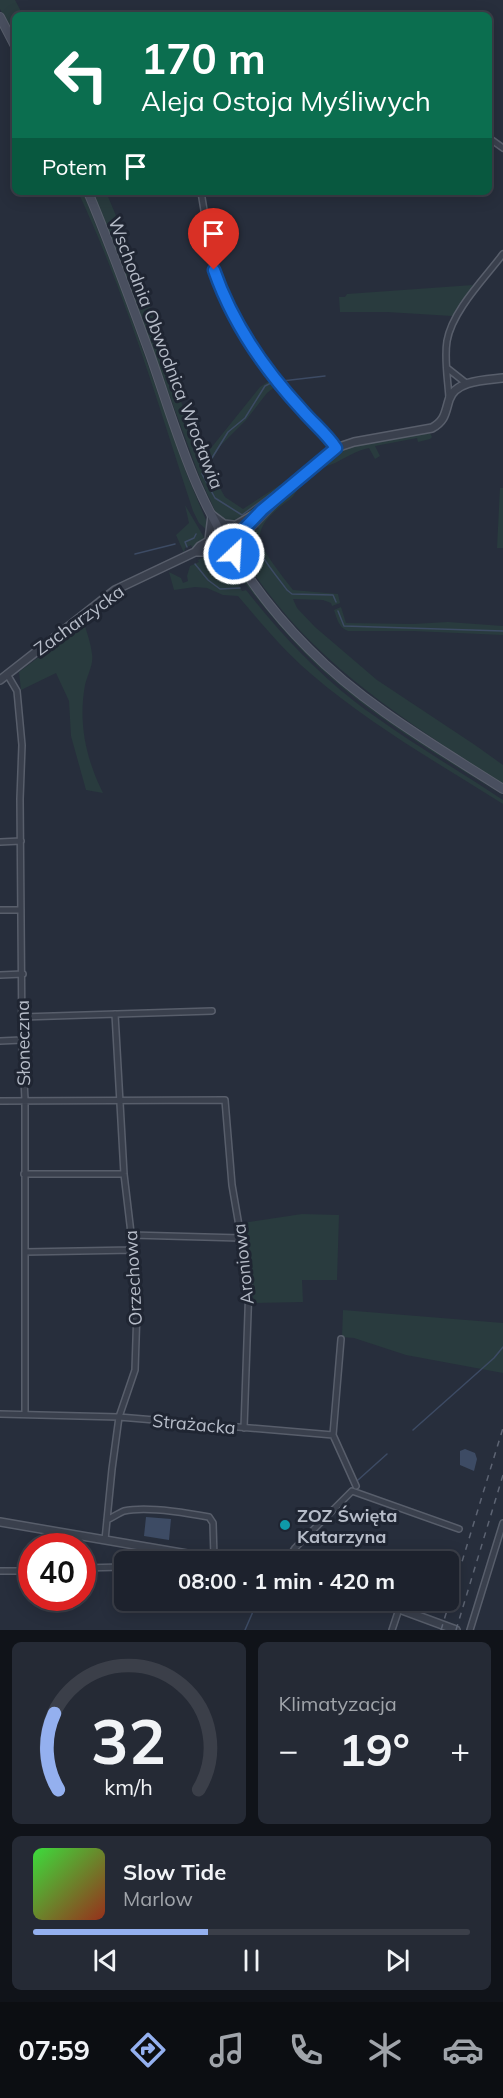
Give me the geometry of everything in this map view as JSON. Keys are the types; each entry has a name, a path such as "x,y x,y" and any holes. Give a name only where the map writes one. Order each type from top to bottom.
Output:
{"main road":[{"path":"0,17 12,40"},
{"name":"Wschodnia Obwodnica Wrocławia","path":"89,195 190,466 212,515 234,554 275,612 308,649 334,673 383,711 503,789"}],"street":[{"path":"202,195 214,270 234,317 286,392 336,448 354,442 432,428 441,422 446,415 449,398 447,342 453,324 503,254"},
{"path":"447,368 466,383"},
{"path":"449,398 466,383 503,378"},
{"name":"Zacharzycka","path":"0,680 115,590 195,552 209,540 243,530 262,510 336,448"},
{"name":"Zacharzycka","path":"195,552 204,552 224,537 235,525 262,510"},
{"path":"212,515 224,524 235,525"},
{"path":"209,540 212,515"},
{"path":"234,554 235,545 243,530"},
{"name":"Słoneczna","path":"7,674 15,686 18,698 22,745 25,1414"},
{"path":"0,842 21,841"},
{"path":"0,910 21,910"},
{"path":"0,975 22,974"},
{"path":"22,1017 212,1011"},
{"name":"Orzechowa","path":"105,1540 119,1417 135,1370 137,1309 124,1173 115,1014"},
{"path":"0,1041 22,1040"},
{"name":"Aroniowa","path":"120,1101 225,1100 232,1185 249,1284 244,1428"},
{"path":"0,1101 120,1101"},
{"path":"24,1174 124,1173"},
{"path":"131,1234 241,1238"},
{"path":"25,1252 133,1250"},
{"path":"340,1339 333,1435 356,1486"},
{"name":"Strażacka","path":"0,1414 119,1417 333,1435"},
{"path":"293,1551 352,1491 459,1530"},
{"path":"108,1520 124,1511 141,1510 209,1517 213,1523 214,1551"},
{"path":"0,1522 171,1551"},
{"path":"470,1630 503,1523"},
{"path":"96,1568 114,1567"},
{"path":"0,1571 18,1571"},
{"path":"392,1630 398,1611"},
{"path":"404,1611 456,1630"}],"shaded area":[{"path":"0,0 15,0 21,12 12,12 12,32 0,9"},
{"path":"79,195 84,195 121,289 209,532 199,523 193,511 126,310"},
{"path":"93,195 107,195 137,265 173,381 203,458 260,387 272,379 277,385 267,393 246,420 221,445 208,467 225,497 243,509 286,481 289,483 236,523 227,523 217,515 200,478"},
{"path":"473,285 452,316 340,312 339,297 345,297 347,294"},
{"path":"430,433 432,437 430,439 418,442 417,438 375,446 380,456 375,459 369,448 355,452 317,471 267,520 261,530 261,541 263,548 293,590 338,594 340,603 332,606 331,603 323,600 293,599 297,608 315,627 377,680 503,765 503,784 394,711 328,658 269,594 243,557 254,549 249,540 252,538 251,531 259,529 255,523 301,482 300,480 334,452 353,445"},
{"path":"500,488 503,488 503,548 497,548"},
{"path":"185,505 205,539 192,548 191,545 185,548 184,553 176,535 189,523"},
{"path":"212,552 226,563 240,582 238,584 242,591 246,590 297,649 339,689 390,727 503,800 503,804 404,742 333,692 272,636 238,596 223,595 207,588 174,590 169,572 181,578 183,583 188,581 190,566"},
{"path":"233,562 269,612 330,676 374,711 503,796 392,725 330,677 279,625 233,568"},
{"path":"341,607 346,623 448,622 503,626 503,635 348,631 340,625 334,610"},
{"path":"84,623 92,658 83,699 83,727 88,754 103,793 86,790 71,736 69,701 56,673 21,690 19,672"},
{"path":"302,1214 339,1215 337,1280 302,1280 303,1302 254,1303 242,1223"},
{"path":"343,1310 503,1323 503,1373 406,1355 354,1338 342,1337"}],"water":[{"path":"465,1449 475,1453 477,1459 474,1471 460,1465 460,1451"},
{"path":"146,1517 171,1519 169,1540 144,1536"}],"waterway":[{"path":"282,381 325,376"},
{"path":"273,382 265,386 245,418 228,432 202,474 215,498 242,515 277,489"},
{"path":"281,502 253,531 261,554 292,594 333,595 336,602"},
{"path":"187,547 185,542 194,538 196,534"},
{"path":"135,554 175,544"},
{"path":"195,564 208,580 220,589 240,588"},
{"path":"338,611 344,626 503,631"},
{"path":"413,1430 494,1358 503,1347"},
{"path":"358,1480 387,1454"},
{"path":"245,1630 253,1611"}],"railway":[{"path":"441,1630 503,1428"},
{"path":"456,1630 503,1475"}],"place":[{"name":"ZOZ Święta Katarzyna","path":"285,1525"}],"route":[{"path":"214,270 228,306 252,345 286,392 336,448 262,510 243,530 235,545 234,554"}]}
